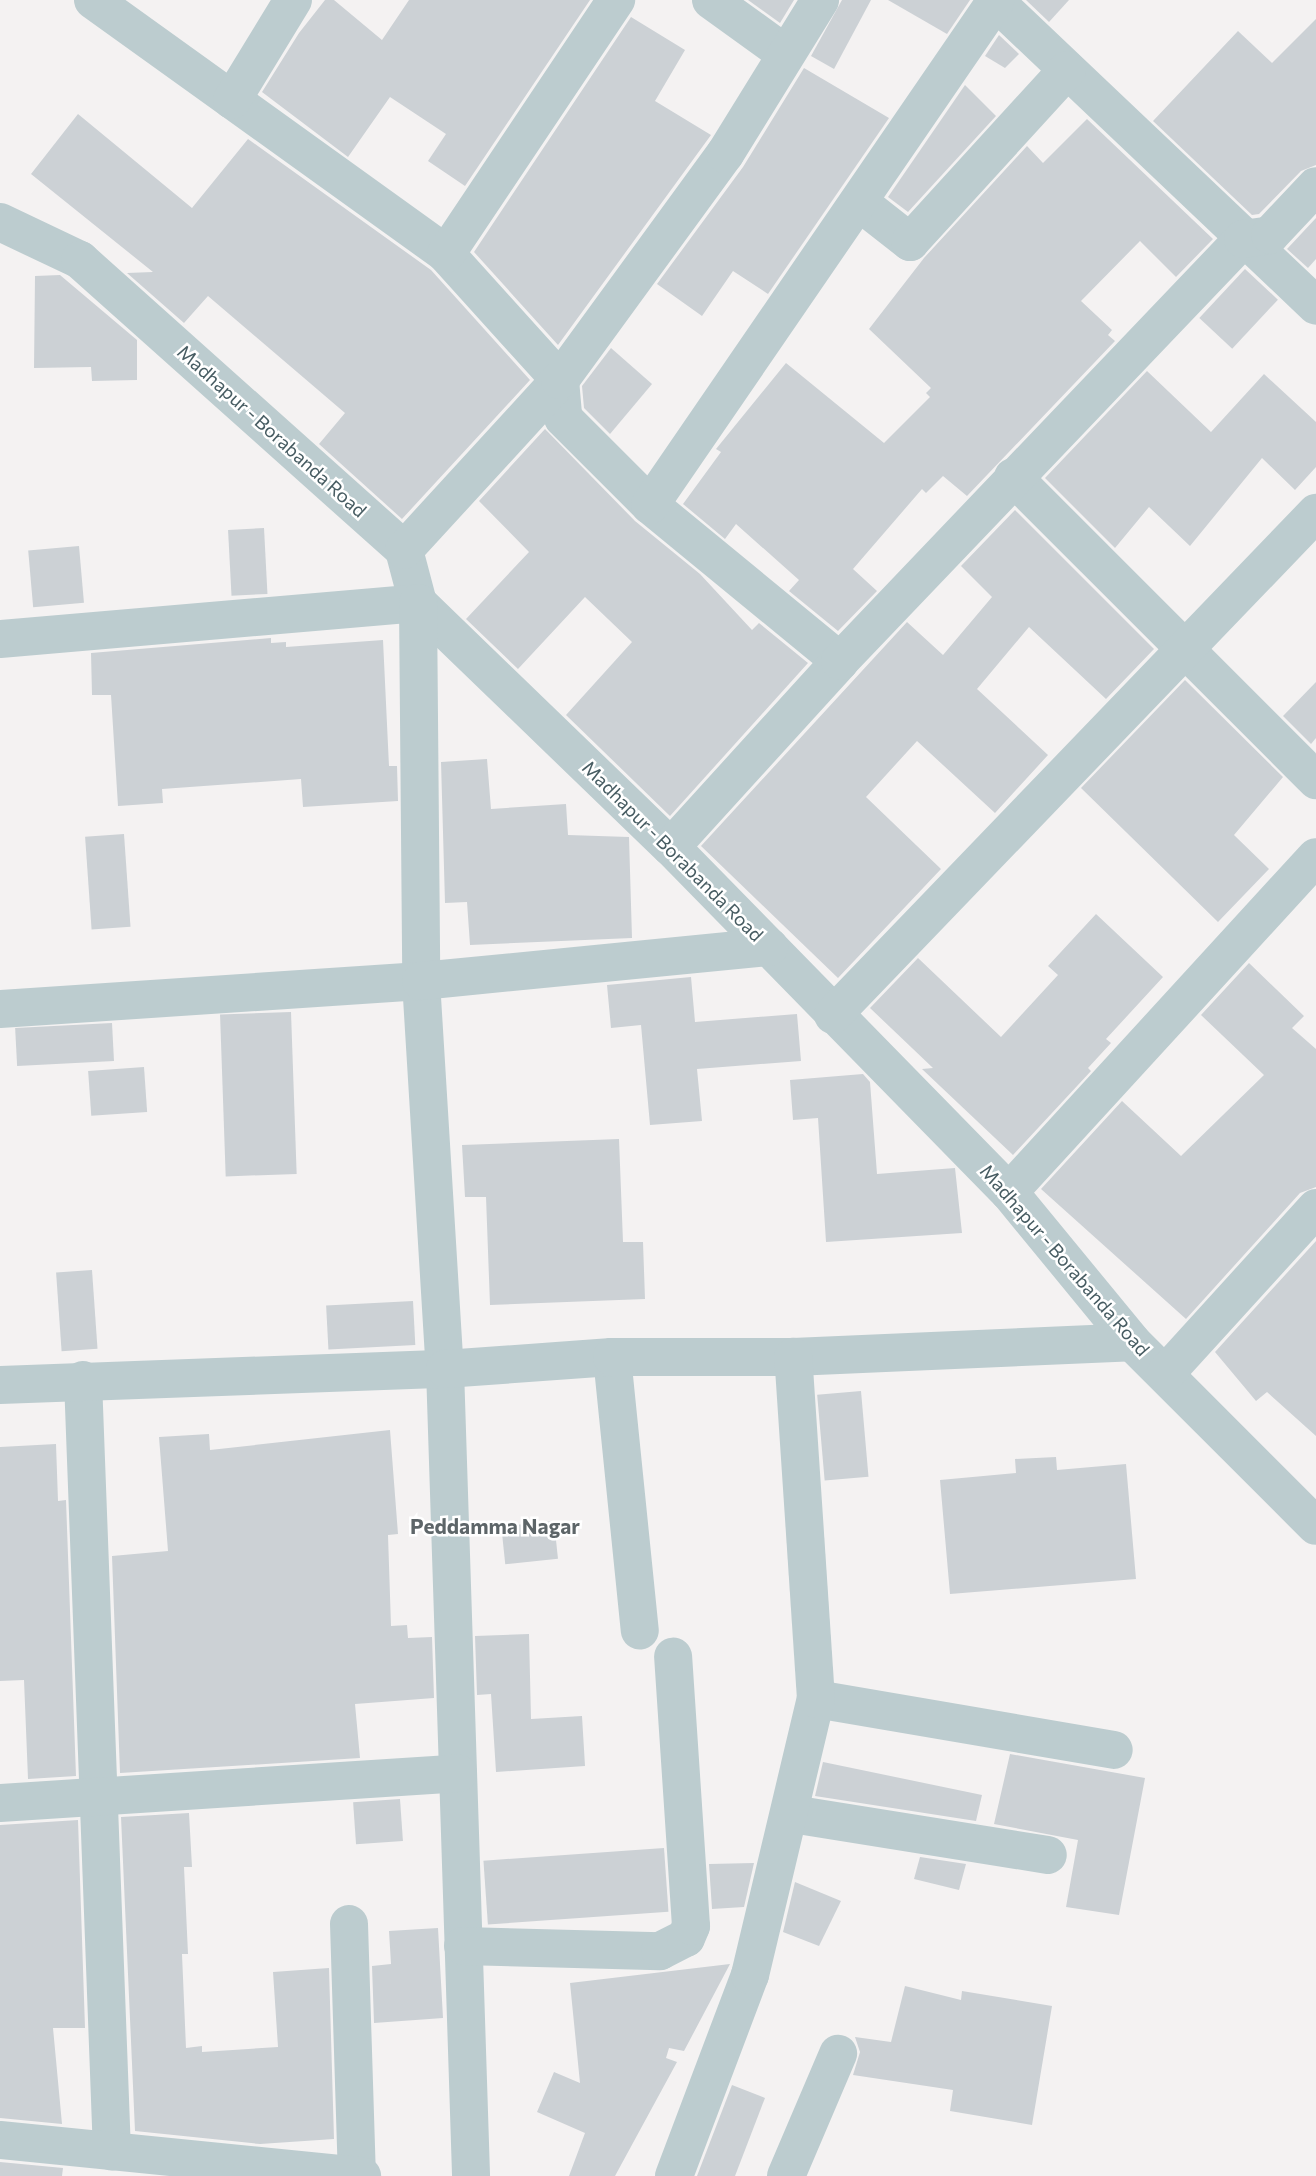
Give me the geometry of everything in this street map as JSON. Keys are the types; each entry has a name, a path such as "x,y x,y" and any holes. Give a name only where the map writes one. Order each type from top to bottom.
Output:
{"street":[{"path":"93,0 446,254 560,380 563,418 650,505 839,660"},
{"path":"232,100 293,0"},
{"path":"446,254 616,0"},
{"path":"710,0 786,54"},
{"path":"471,2176 445,1369 421,981 418,603 404,550 560,380 725,154 820,0"},
{"path":"650,505 995,1 1316,306"},
{"path":"859,201 910,242 1067,70"},
{"path":"671,847 839,660 1243,239 1270,235 1316,186"},
{"name":"Madhapur - Borabanda Road","path":"0,222 80,260 404,550"},
{"path":"1013,477 1316,780"},
{"path":"833,1015 1316,513"},
{"path":"0,639 418,603"},
{"name":"Madhapur - Borabanda Road","path":"418,603 671,847 1009,1192 1132,1342 1166,1373 1316,1526"},
{"path":"1009,1192 1316,857"},
{"path":"0,1009 421,981 769,947"},
{"path":"1166,1373 1316,1208"},
{"path":"0,1385 445,1369 612,1357 793,1357 1132,1342"},
{"path":"612,1357 640,1631"},
{"path":"674,2176 750,1975 792,1814 816,1699 793,1357"},
{"path":"83,1380 96,1796 112,2151"},
{"path":"463,1946 660,1951 686,1938 691,1926 673,1657"},
{"path":"816,1699 1114,1750"},
{"path":"0,1803 457,1773"},
{"path":"792,1814 1048,1855"},
{"path":"0,2140 359,2175 349,1924"},
{"path":"786,2176 838,2053"}],"building":[{"path":"325,0 334,0 382,40 409,0 590,0 465,186 428,161 446,134 390,97 348,157 262,92 299,33"},
{"path":"748,0 794,0 780,23"},
{"path":"842,0 871,0 834,69 811,56"},
{"path":"888,0 970,0 947,34"},
{"path":"1026,0 1069,0 1049,22"},
{"path":"631,17 685,50 655,101 711,135 558,345 474,252"},
{"path":"1316,19 1316,165 1301,171 1259,214 1252,215 1153,121 1238,31 1272,63"},
{"path":"999,35 1019,54 1005,68 985,56"},
{"path":"804,68 889,118 768,294 733,271 702,316 657,284 743,167"},
{"path":"965,85 996,116 908,212 888,197"},
{"path":"78,114 192,208 248,139 431,270 530,380 402,519 319,444 345,413 208,296 184,323 127,273 153,272 31,174"},
{"path":"1087,119 1213,239 1176,277 1140,241 1081,301 1112,330 1108,335 1115,341 967,496 943,476 926,493 922,489 853,569 877,591 838,631 789,591 799,580 736,524 725,539 683,504 721,452 716,449 786,363 884,443 930,397 926,393 931,388 869,329 924,258 1027,146 1043,163"},
{"path":"1316,218 1316,259 1308,268 1287,249"},
{"path":"1245,269 1278,300 1232,349 1199,318"},
{"path":"60,275 137,340 137,380 92,381 91,367 34,368 35,276"},
{"path":"611,348 652,384 610,434 584,408 582,386"},
{"path":"1147,371 1211,432 1264,374 1316,422 1316,467 1295,490 1262,458 1190,546 1149,507 1115,548 1045,478"},
{"path":"545,429 635,521 700,574 752,630 759,623 808,663 670,816 566,715 632,642 585,597 518,669 466,619 529,552 479,501"},
{"path":"1015,510 1154,649 1106,699 1029,627 977,689 1048,755 995,813 917,741 866,797 941,869 838,978 701,846 907,622 943,655 992,597 961,566"},
{"path":"264,528 267,594 232,596 228,530"},
{"path":"79,546 84,603 33,607 28,550"},
{"path":"271,638 271,643 286,642 286,647 383,640 389,766 397,766 398,801 303,807 301,779 162,789 163,803 118,806 111,695 92,695 91,653"},
{"path":"1185,680 1283,777 1234,835 1269,869 1218,922 1081,788"},
{"path":"1316,682 1316,738 1311,744 1283,716"},
{"path":"487,759 491,809 566,804 568,835 629,837 632,938 470,945 467,902 445,903 441,762"},
{"path":"124,834 130,927 92,929 85,837"},
{"path":"1096,914 1163,977 1106,1039 1111,1043 1088,1068 1091,1071 1013,1155 922,1069 933,1068 870,1008 918,958 1001,1037 1058,975 1048,966"},
{"path":"1249,963 1304,1016 1292,1028 1316,1049 1316,1187 1300,1193 1186,1319 1041,1189 1122,1101 1181,1156 1264,1075 1201,1015"},
{"path":"691,977 695,1022 797,1014 801,1061 697,1069 702,1121 650,1125 641,1025 611,1028 607,985"},
{"path":"291,1012 297,1174 226,1176 220,1014"},
{"path":"112,1023 114,1061 17,1066 15,1028"},
{"path":"144,1067 147,1112 91,1116 88,1071"},
{"path":"863,1074 870,1082 877,1174 955,1168 962,1233 826,1242 818,1118 793,1120 790,1080"},
{"path":"619,1139 623,1242 643,1242 645,1299 490,1305 486,1197 465,1197 462,1145"},
{"path":"1316,1241 1316,1436 1267,1392 1256,1401 1215,1352"},
{"path":"92,1270 98,1349 62,1351 56,1273"},
{"path":"413,1301 415,1345 328,1349 326,1306"},
{"path":"861,1391 868,1477 825,1481 817,1395"},
{"path":"390,1430 398,1534 388,1535 391,1626 407,1625 408,1638 432,1637 434,1698 355,1704 360,1758 120,1773 112,1556 168,1551 159,1437 209,1434 210,1450"},
{"path":"56,1444 58,1501 66,1500 76,1776 28,1779 24,1680 0,1681 0,1447"},
{"path":"1056,1457 1057,1470 1126,1464 1136,1579 950,1594 940,1480 1016,1473 1015,1459"},
{"path":"554,1521 558,1559 505,1564 501,1527"},
{"path":"529,1634 531,1719 582,1716 585,1766 496,1772 491,1694 477,1695 475,1636"},
{"path":"1010,1754 1145,1778 1119,1915 1066,1907 1078,1840 994,1824"},
{"path":"823,1762 982,1795 976,1821 815,1796"},
{"path":"400,1799 403,1841 356,1844 353,1802"},
{"path":"189,1813 192,1867 184,1867 188,1954 182,1954 186,2048 202,2046 202,2052 278,2047 273,1972 329,1968 334,2139 260,2144 135,2131 121,1817"},
{"path":"78,1820 85,2028 53,2028 62,2124 0,2118 0,1825"},
{"path":"664,1848 668,1912 488,1924 483,1861"},
{"path":"920,1857 966,1864 959,1890 914,1879"},
{"path":"754,1863 744,1907 712,1909 709,1864"},
{"path":"795,1882 841,1901 819,1946 783,1932"},
{"path":"438,1928 443,2018 374,2023 372,1966 391,1964 389,1931"},
{"path":"730,1964 684,2051 669,2048 666,2058 677,2062 615,2176 569,2176 585,2133 537,2112 554,2072 580,2083 570,1983"},
{"path":"905,1986 961,2000 962,1991 1052,2006 1032,2125 950,2111 953,2090 853,2075 860,2052 855,2037 891,2042"},
{"path":"732,2085 765,2098 735,2176 697,2176"},
{"path":"0,2162 63,2168 62,2176 0,2176"}],"district":[{"name":"Peddamma Nagar","path":"495,1526"}]}
